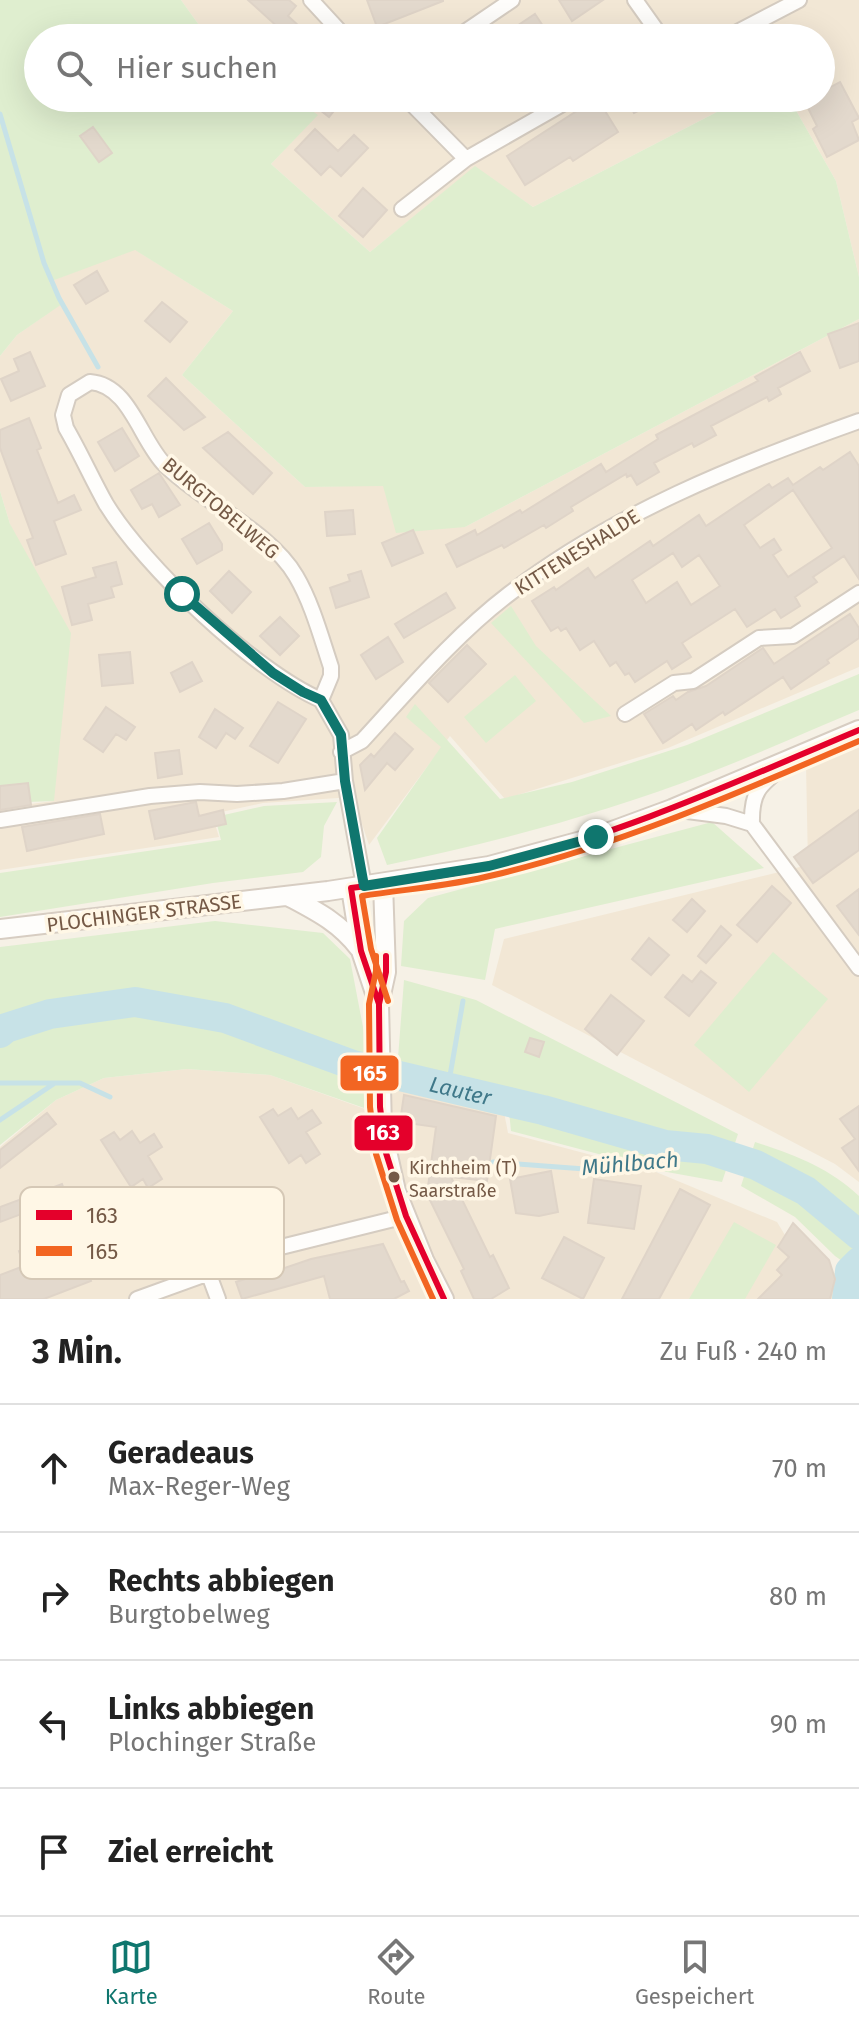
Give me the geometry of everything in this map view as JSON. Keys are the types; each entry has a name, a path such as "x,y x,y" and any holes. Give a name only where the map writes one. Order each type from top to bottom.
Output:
{"main road":[{"name":"PLOCHINGER STRASSE","path":"0,929 358,887 489,866 596,837 672,809 859,730"},
{"path":"383,883 386,972 379,1004 379,1033 380,1107 386,1153 406,1216 444,1299"},
{"path":"358,887 361,951 379,1004"},
{"path":"288,896 333,920 361,951"}],"street":[{"path":"311,0 333,24"},
{"path":"477,24 512,0"},
{"path":"635,0 652,24"},
{"path":"753,24 799,0"},
{"path":"420,112 466,159"},
{"path":"402,209 466,159 548,112"},
{"name":"BURGTOBELWEG","path":"90,382 109,387 122,400 163,463 266,543 296,576 331,667 331,676 321,700 273,673 182,594 138,547 107,505 66,428 63,415 69,395 90,382"},
{"name":"KITTENESHALDE","path":"341,752 362,741 464,633 509,593 583,545 690,488 859,421"},
{"path":"625,714 674,683 693,681 759,638 793,636 859,593"},
{"path":"321,700 341,735 358,887"},
{"path":"752,824 751,806 759,786 794,758"},
{"path":"0,820 150,796 283,791 345,781"},
{"path":"672,809 726,816 752,824 854,949 859,968"},
{"path":"284,1246 406,1216"},
{"path":"137,1299 190,1279"},
{"path":"211,1279 218,1299"}],"shaded area":[{"path":"181,0 859,0 859,277 836,181 797,112 835,112 835,24 198,24"},
{"path":"313,112 717,112 533,207 475,167 370,252 271,164 317,115"},
{"path":"134,249 233,311 182,375 305,487 384,485 465,527 859,319 859,667 668,748 505,799 450,736 369,845 353,797 263,803 212,814 219,837 0,870 0,808 54,801 10,524 0,491 0,356 17,335 61,304 48,282"},
{"path":"859,744 859,1182 835,1164 492,985 504,939 808,865 806,765"},
{"path":"187,1069 270,1075 379,1114 391,1088 504,1112 508,1133 656,1172 777,1222 788,1240 841,1278 843,1299 0,1299 0,1147 56,1100 104,1078"}],"green space":[{"path":"0,0 181,0 198,24 24,24 24,112 314,112 318,115 271,164 370,252 475,166 533,207 717,112 797,112 836,181 859,277 859,319 465,527 396,533 383,486 305,487 182,375 233,311 135,250 49,282 62,304 17,335 0,356"},
{"path":"0,491 10,524 71,633 54,801 0,803"},
{"path":"511,606 536,646 611,716 584,723 491,623"},
{"path":"859,674 859,710 725,766 588,814 508,837 387,865 377,838 441,747 406,717 415,704 500,799 572,782 687,745"},
{"path":"515,675 536,701 486,743 464,717"},
{"path":"337,802 324,826 321,857 303,872 0,917 0,873 221,840 215,817 264,806"},
{"path":"712,822 764,868 495,929 485,980 401,966 404,921 428,898"},
{"path":"215,921 323,933 350,959 367,1048 367,1109 270,1075 187,1069 104,1078 56,1100 0,1145 0,947"},
{"path":"773,952 828,999 749,1092 694,1045"},
{"path":"404,980 476,1000 738,1134 722,1182 667,1172 511,1131 509,1111 396,1084"},
{"path":"755,1142 823,1170 859,1196 859,1273 835,1256 795,1217 741,1186"},
{"path":"734,1222 776,1245 745,1299 689,1299"}],"building":[{"path":"248,0 289,0 296,6 288,16 297,24 274,24"},
{"path":"367,0 443,0 385,24 376,24"},
{"path":"559,0 603,0 572,21"},
{"path":"535,14 542,24 520,24"},
{"path":"840,82 859,118 852,122 859,140 827,157 813,129 817,126 810,112 835,112 835,85"},
{"path":"575,112 606,112 618,132 573,161 570,157 525,185 507,156"},
{"path":"93,127 112,153 99,162 80,136"},
{"path":"315,129 338,151 354,135 368,148 341,176 330,166 321,175 295,150"},
{"path":"363,188 387,210 363,237 339,216"},
{"path":"97,271 108,291 86,304 74,285"},
{"path":"162,302 187,322 170,342 145,321"},
{"path":"859,323 859,361 840,368 828,334"},
{"path":"30,352 45,386 11,401 1,379 19,371 14,359"},
{"path":"800,352 810,371 778,388 781,394 769,401 767,397 711,426 716,435 694,447 692,443 654,463 659,472 637,485 631,475 627,477 626,474 571,507 573,511 546,528 544,525 504,548 502,545 457,567 446,545 475,530 477,535 520,510 522,513 601,464 606,472 658,439 656,435 758,381 755,377"},
{"path":"166,378 205,417 184,430 148,396"},
{"path":"29,418 41,448 37,450 58,503 74,495 81,510 54,521 66,554 36,565 27,540 33,538 0,448 0,430"},
{"path":"122,428 139,456 115,471 98,442"},
{"path":"228,432 272,473 253,494 203,448"},
{"path":"850,452 859,466 859,579 844,556 813,577 817,582 795,597 800,606 781,618 775,609 747,627 735,609 682,643 691,657 672,669 667,661 635,682 629,673 625,675 616,662 610,666 594,641 580,650 566,628 561,631 558,627 551,631 532,601 554,587 556,590 588,568 595,578 650,541 653,546 699,515 706,526 769,484 772,488 788,478 793,485 820,467 823,470","holes":["793,490 832,548 788,577 773,555 781,550 774,539 760,548 744,525","673,553 682,567 699,555 720,586 691,605 677,582 646,603 632,580"]},
{"path":"159,473 180,505 159,517 152,504 142,509 131,490"},
{"path":"353,510 355,534 327,536 325,512"},
{"path":"209,523 222,544 222,550 197,564 182,539"},
{"path":"413,530 423,553 392,566 382,543"},
{"path":"116,562 122,584 111,587 114,597 88,604 92,620 72,625 62,587 96,577 93,568"},
{"path":"229,571 251,592 232,613 210,591"},
{"path":"361,571 369,597 336,608 330,588 350,581 348,575"},
{"path":"446,593 455,608 404,638 395,624"},
{"path":"850,614 859,628 859,638 791,689 783,677 725,715 723,712 696,730 692,724 663,743 644,714 673,696 676,700 706,686 763,648 774,664"},
{"path":"280,617 299,636 280,655 260,636"},
{"path":"388,637 403,662 376,679 361,655"},
{"path":"467,645 486,664 448,702 429,683"},
{"path":"130,652 133,683 102,686 99,655"},
{"path":"192,662 202,681 180,692 171,673"},
{"path":"278,702 306,719 278,763 250,746"},
{"path":"106,707 135,727 126,740 116,734 103,752 84,739"},
{"path":"215,709 243,728 235,739 226,733 216,748 199,737"},
{"path":"395,733 413,749 395,770 387,763 365,790 360,765 371,754 374,757"},
{"path":"179,750 182,774 158,778 155,753"},
{"path":"28,783 31,805 0,810 0,786"},
{"path":"196,802 199,816 223,810 226,824 155,839 149,811"},
{"path":"859,810 859,850 813,883 794,857"},
{"path":"100,814 104,834 27,851 22,827"},
{"path":"772,886 791,903 757,942 737,925"},
{"path":"859,889 859,935 837,906"},
{"path":"692,899 705,911 687,932 673,920"},
{"path":"721,926 731,935 706,963 698,956"},
{"path":"649,938 669,955 651,975 632,959"},
{"path":"701,971 716,983 689,1016 665,997 683,975 692,982"},
{"path":"611,995 644,1021 617,1055 585,1029"},
{"path":"530,1038 544,1042 539,1057 525,1052"},
{"path":"404,1095 496,1116 487,1181 451,1177 490,1257 493,1255 509,1288 491,1299 474,1299 461,1271 464,1269 427,1194 436,1127 400,1122"},
{"path":"859,1106 859,1171 842,1148 855,1139 840,1119"},
{"path":"291,1108 298,1119 312,1110 321,1123 306,1132 320,1154 306,1163 301,1155 289,1163 260,1117 273,1109 278,1116"},
{"path":"47,1113 56,1124 0,1168 0,1150"},
{"path":"132,1131 140,1143 154,1134 162,1147 148,1156 162,1179 147,1187 143,1179 131,1187 101,1140 114,1132 120,1140"},
{"path":"551,1171 558,1212 539,1216 516,1213 510,1179"},
{"path":"594,1179 641,1186 634,1229 588,1223"},
{"path":"680,1189 710,1205 659,1299 622,1299"},
{"path":"20,1200 20,1215 0,1222 0,1207"},
{"path":"793,1223 829,1260 835,1279 830,1299 758,1299 782,1275 777,1270 789,1257 778,1247"},
{"path":"564,1237 604,1258 583,1299 542,1278"},
{"path":"383,1244 401,1282 404,1281 409,1291 394,1299 330,1299 324,1276 242,1299 236,1282 245,1279 284,1279 284,1268 311,1259"},
{"path":"20,1268 20,1279 91,1281 44,1299 0,1299 0,1275"}],"waterway":[{"path":"0,114 44,263 59,298 98,367"},
{"path":"448,1087 463,1001"},
{"name":"Lauter","path":"0,1033 6,1028 50,1014 135,1002 225,1018 353,1065 543,1110 665,1145 707,1149 756,1165 806,1191 859,1235"},
{"name":"Mühlbach","path":"0,1083 54,1083"},
{"name":"Mühlbach","path":"0,1120 55,1083 80,1083 110,1097"},
{"name":"Mühlbach","path":"493,1162 598,1170 719,1153"},
{"name":"Lauter","path":"847,1299 850,1271 859,1262"}],"transit line":[{"name":"163","path":"379,1004 361,951 351,888 472,870 584,840 723,788 859,730"},
{"name":"165","path":"388,1001 371,949 362,896 478,879 588,849 680,816 859,741"},
{"name":"165","path":"376,956 369,1004 370,1107 376,1154 397,1220 433,1299"},
{"name":"163","path":"386,956 379,1004 380,1107 386,1153 406,1216 444,1299"}],"place":[{"name":"Kirchheim (T) Saarstraße","path":"394,1177"}],"route":[{"path":"182,594 273,673 321,700 341,735 345,781 364,886 489,866 596,837"}]}
